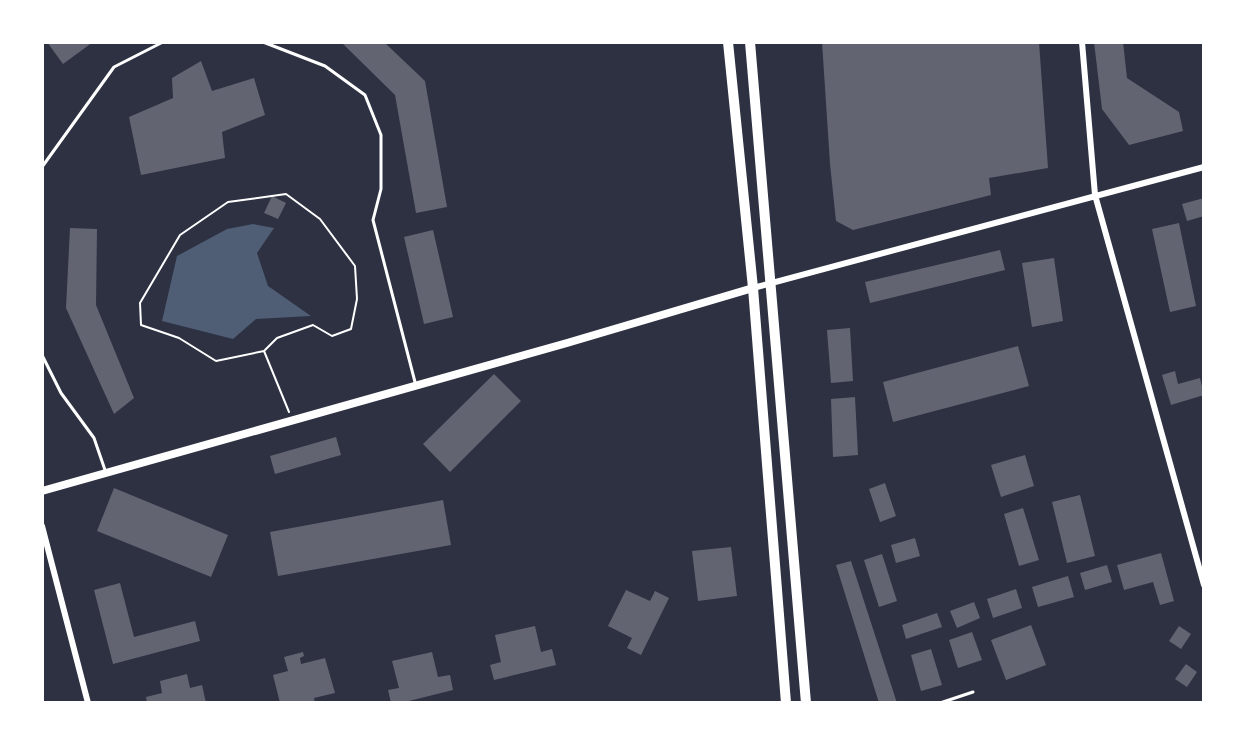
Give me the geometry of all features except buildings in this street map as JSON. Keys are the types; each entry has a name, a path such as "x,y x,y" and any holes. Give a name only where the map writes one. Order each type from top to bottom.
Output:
{"main road":[{"path":"728,42 753,288 786,703"},
{"path":"750,42 806,703"}],"street":[{"path":"1082,42 1095,195 1204,585"},
{"path":"42,491 753,288 1204,167"},
{"path":"42,526 88,703"}],"lane":[{"path":"42,167 114,67 163,42"},
{"path":"263,42 325,66 365,95 381,135 381,189 373,220 416,386"},
{"path":"42,355 61,393 94,438 106,473"},
{"path":"940,703 973,692"}],"path":[{"path":"286,194 320,219 355,266 357,299 351,329 332,336 313,325 277,338 264,351 216,361 179,338 141,325 140,303 180,235 228,202 286,194"},
{"path":"264,351 293,421"}],"water":[{"path":"253,224 274,228 257,253 268,286 311,316 256,319 233,339 162,321 177,256 227,229"}]}
